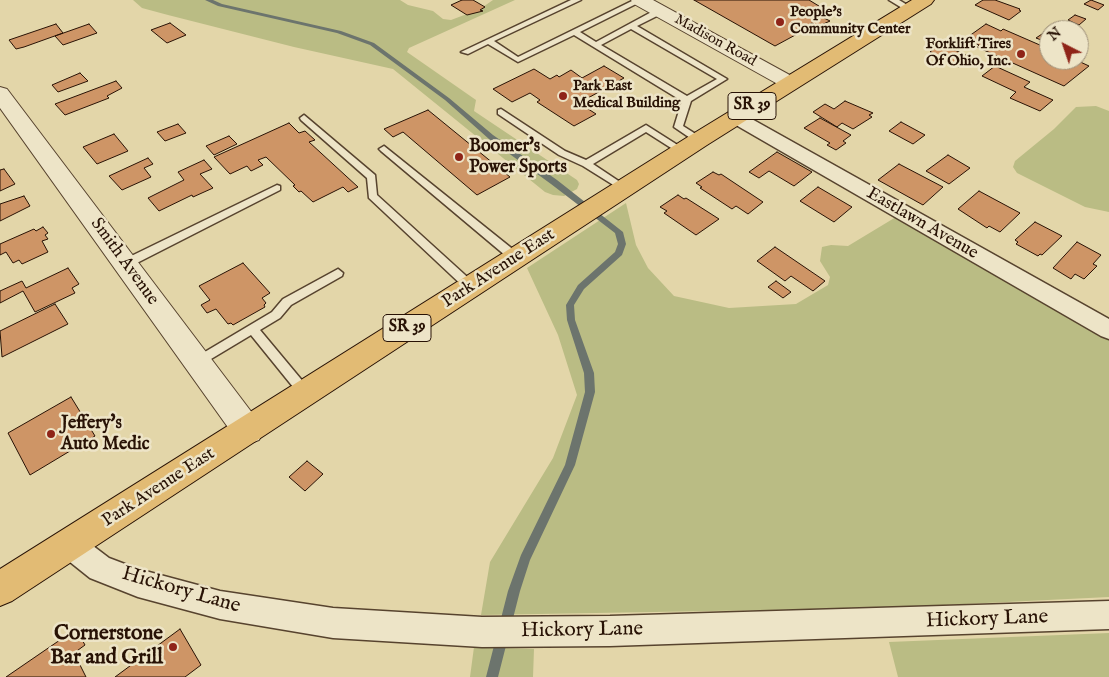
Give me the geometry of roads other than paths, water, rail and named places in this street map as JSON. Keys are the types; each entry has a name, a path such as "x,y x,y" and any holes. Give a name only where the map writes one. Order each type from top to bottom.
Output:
{"main road":[{"name":"Park Avenue East","path":"0,589 790,82 909,3"}],"street":[{"name":"Madison Road","path":"640,0 790,82"},
{"name":"Smith Avenue","path":"0,94 248,431"},
{"name":"Eastlawn Avenue","path":"734,117 1109,330"},
{"name":"Hickory Lane","path":"70,545 100,568 138,583 220,605 333,623 482,632 742,628 1109,615"}],"lane":[{"path":"465,52 576,0"},
{"path":"488,41 518,60 640,0"},
{"path":"595,45 660,11"},
{"path":"631,26 723,79 687,100 678,126 691,145"},
{"path":"574,32 687,100"},
{"path":"501,112 562,153 586,164 619,192"},
{"path":"304,118 372,178 372,196 471,287"},
{"path":"586,164 646,128 691,145"},
{"path":"384,148 516,258"},
{"path":"125,264 277,188"},
{"path":"197,362 276,315 287,302 338,273"},
{"path":"252,330 306,394"}],"waterway":[{"path":"208,0 220,5 339,32 372,44 447,99 491,137 619,232 622,244 619,253 581,287 570,305 571,320 589,373 590,392 570,465 525,559 514,591 492,677"}],"place":[{"name":"People's Community Center","path":"780,22"},
{"name":"Forklift Tires Of Ohio, Inc.","path":"1021,54"},
{"name":"Park East Medical Building","path":"563,96"},
{"name":"Boomer's Power Sports","path":"459,157"},
{"name":"Jeffery's Auto Medic","path":"51,434"},
{"name":"Cornerstone Bar and Grill","path":"173,647"}]}
